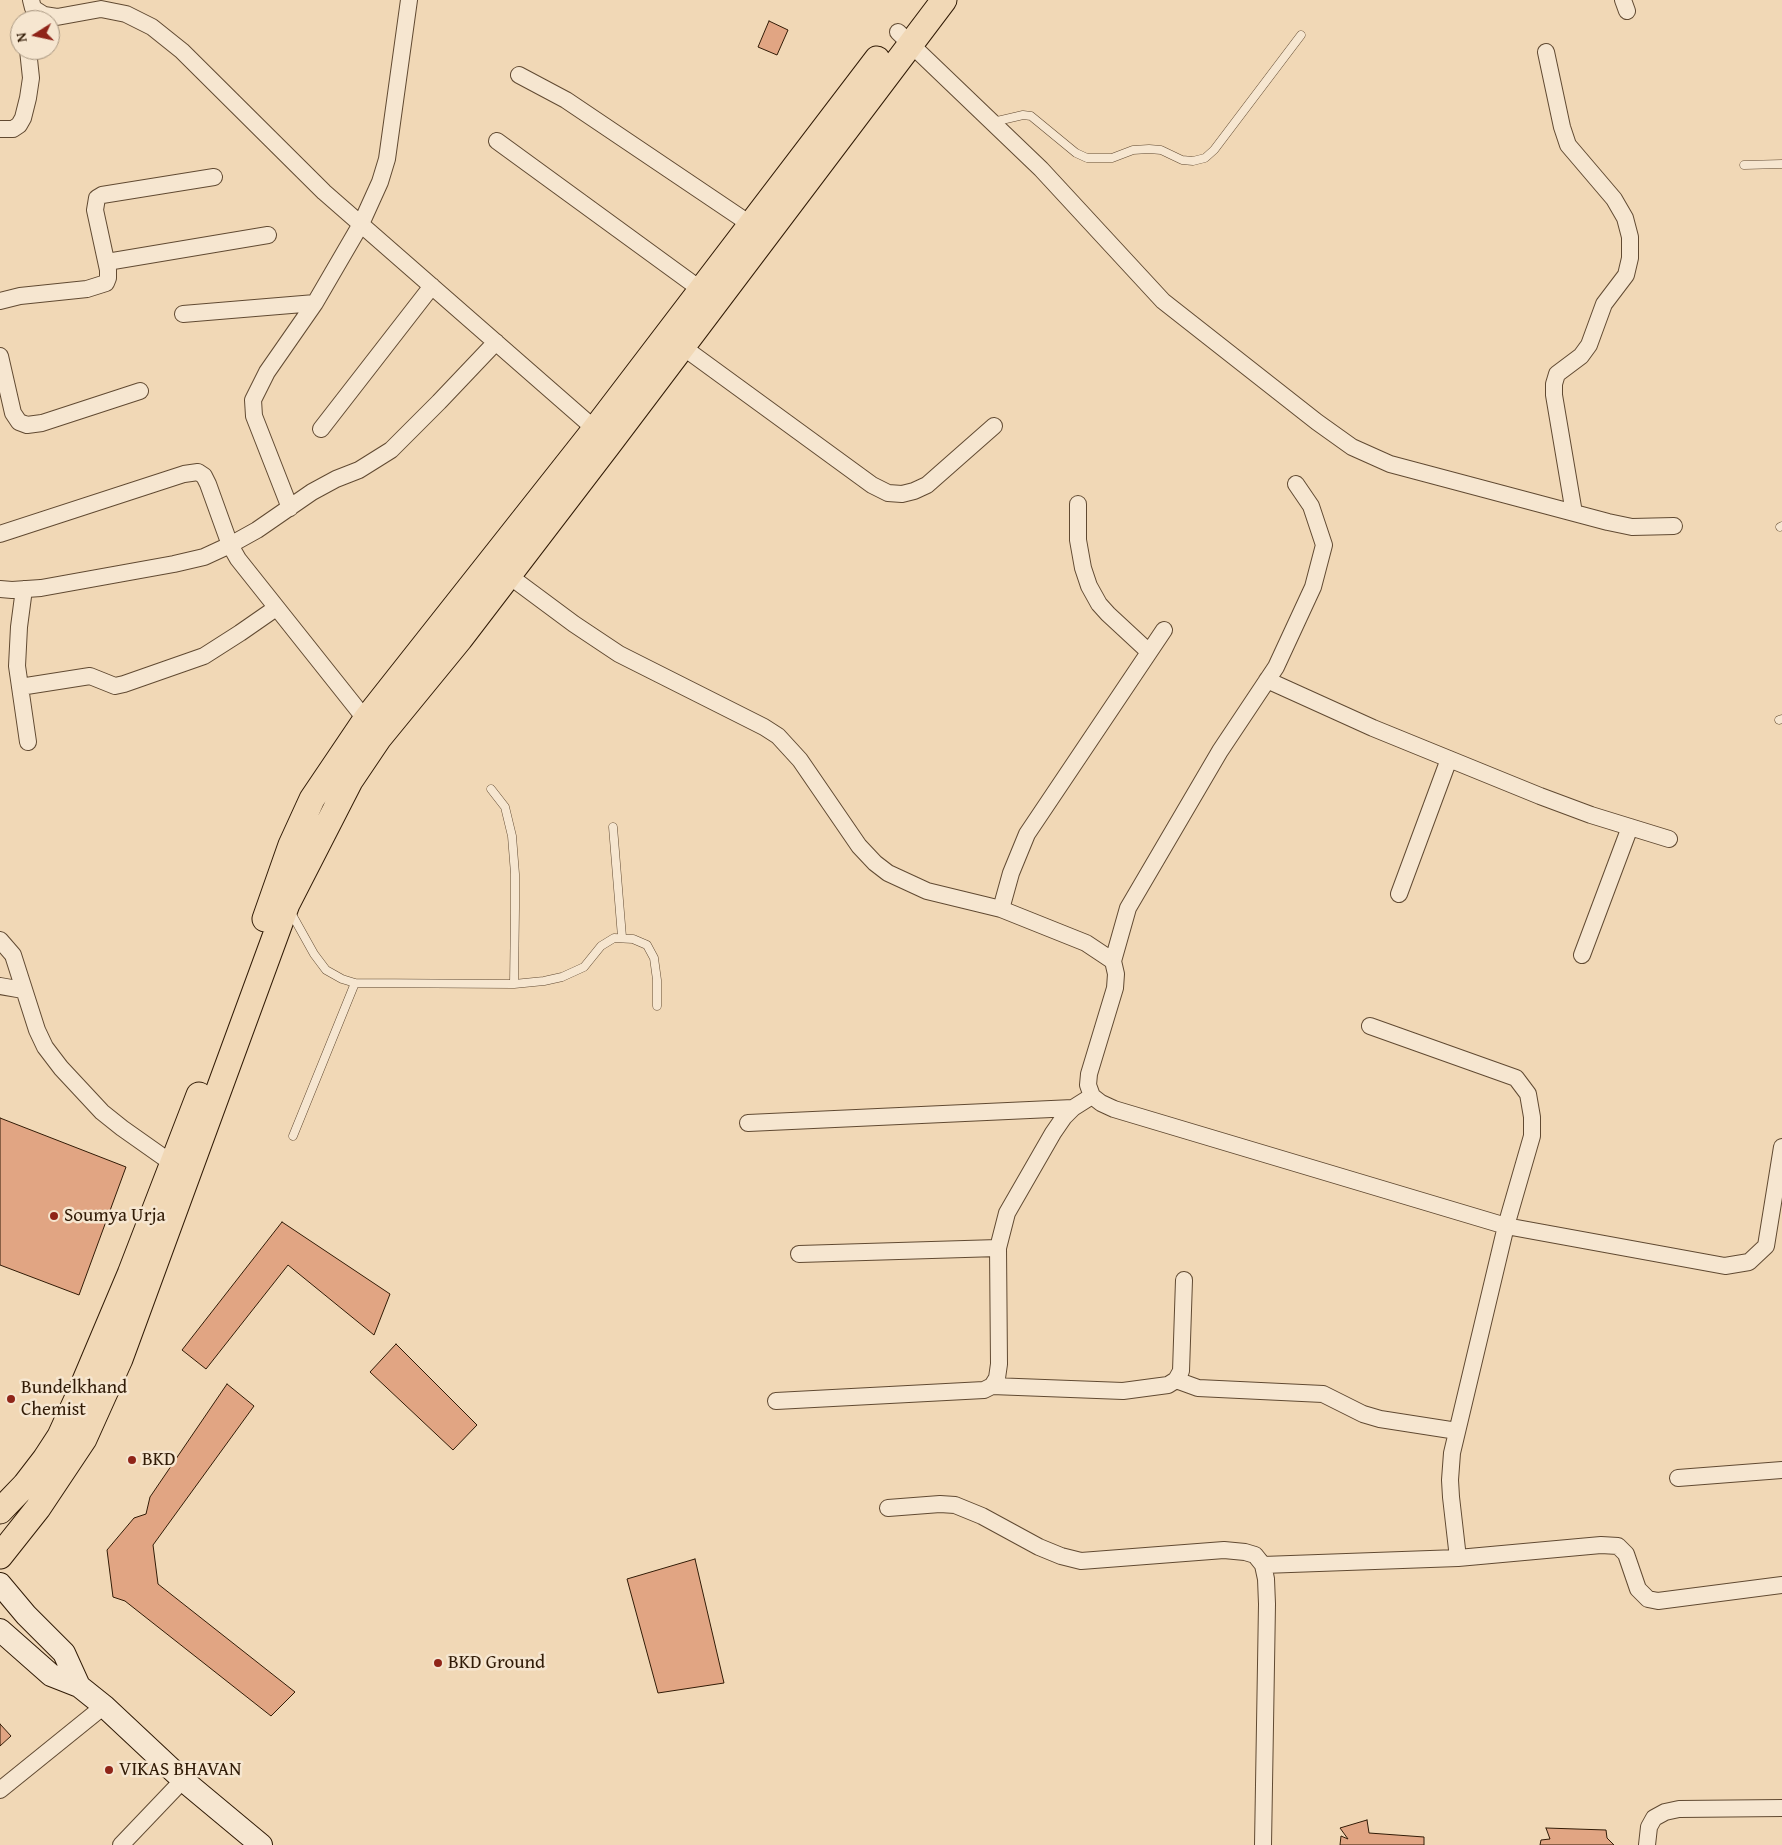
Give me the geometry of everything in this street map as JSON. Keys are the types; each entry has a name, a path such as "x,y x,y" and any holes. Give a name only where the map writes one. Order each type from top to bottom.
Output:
{"main road":[{"path":"0,1556 38,1508 84,1439 120,1359 287,904 308,859 350,781 372,728 460,639 674,340 904,38 922,0"},
{"path":"0,1512 25,1485 45,1459 60,1436 81,1390 130,1274 246,973 291,845 312,800 372,728 595,428 674,340 700,289 750,224 904,38 944,0"}],"street":[{"path":"290,508 254,416 253,400 267,372 315,303 361,224 380,182 387,159 409,0"},
{"path":"31,9 44,15 57,17 101,9 126,14 152,27 182,51 286,155 361,224 595,428"},
{"path":"904,38 1041,169 1163,301 1317,422 1352,446 1390,464 1574,513 1632,527 1674,526"},
{"path":"1546,52 1562,127 1568,145 1614,199 1626,218 1630,237 1630,258 1626,274 1604,304 1589,345 1581,356 1557,374 1554,384 1554,395 1574,513"},
{"path":"0,129 13,129 19,125 23,118 31,78 29,60"},
{"path":"519,76 566,100 750,224"},
{"path":"497,141 700,289"},
{"path":"0,301 20,296 99,287 106,283 108,278 107,262 95,210 97,198 112,192 214,177"},
{"path":"107,262 268,235"},
{"path":"321,429 432,286"},
{"path":"183,314 315,303"},
{"path":"674,340 872,485 888,493 902,494 927,485 994,426"},
{"path":"0,589 24,589 174,564 204,556 230,545 257,530 312,492 336,479 359,470 391,450 496,342"},
{"path":"0,356 13,413 19,422 27,425 42,423 140,391"},
{"path":"0,534 184,474 198,472 204,476 208,484 230,545 248,574 372,728"},
{"path":"1296,484 1312,506 1324,545 1313,587 1276,667 1220,751 1128,908 1113,961 1116,974 1114,988 1088,1074 1088,1085 1092,1096 1114,1109 1506,1226 1726,1266 1749,1262 1766,1246 1782,1147"},
{"path":"1078,504 1078,540 1083,568 1089,586 1099,604 1108,614 1149,652"},
{"path":"508,574 574,624 619,654 764,727 778,736 800,760 859,846 875,863 888,873 927,891 1001,909 1086,942 1113,961"},
{"path":"24,589 17,652 28,742"},
{"path":"20,687 90,676 114,686 124,684 204,656 276,608"},
{"path":"1001,909 1011,873 1026,834 1164,630"},
{"path":"1267,680 1373,728 1548,799 1669,839"},
{"path":"1399,894 1449,759"},
{"path":"1582,955 1630,827"},
{"path":"0,940 13,955 23,990 41,1038 61,1068 102,1112 172,1164"},
{"path":"0,986 23,990"},
{"path":"1370,1026 1516,1078 1528,1094 1532,1118 1532,1136 1506,1226 1452,1453 1450,1480 1458,1558"},
{"path":"992,1386 997,1378 999,1364 998,1248 1007,1213 1064,1117 1073,1108 1092,1096"},
{"path":"748,1123 1073,1108"},
{"path":"799,1254 998,1248"},
{"path":"776,1401 984,1390 992,1386 1123,1391 1168,1385 1176,1380 1182,1371 1184,1280"},
{"path":"1176,1380 1198,1388 1323,1394 1363,1414 1380,1419 1457,1431"},
{"path":"1678,1478 1782,1470"},
{"path":"888,1508 940,1504 955,1505 982,1516 1039,1547 1061,1556 1081,1561 1224,1550 1255,1555 1263,1565 1266,1579 1267,1604 1263,1845"},
{"path":"1263,1565 1458,1558 1602,1545 1618,1546 1626,1554 1638,1589 1648,1599 1658,1601 1782,1585"},
{"path":"0,1584 26,1615 64,1653 79,1686"},
{"path":"0,1630 51,1675 79,1686 104,1706 183,1780 261,1845"},
{"path":"0,1790 104,1706"},
{"path":"122,1845 183,1780"},
{"path":"1647,1845 1649,1827 1654,1818 1665,1812 1679,1809 1782,1808"}],"lane":[{"path":"993,122 1023,114 1031,116 1076,153 1088,158 1112,158 1133,150 1149,149 1161,150 1182,160 1193,161 1205,158 1214,150 1300,35"},
{"path":"1744,165 1782,164"},
{"path":"491,789 505,807 512,836 516,908 514,984"},
{"path":"613,827 622,937"},
{"path":"287,904 314,954 326,970 342,979 355,983 514,984 562,977 584,967 602,946 614,938 633,939 647,946 654,958 657,980 657,1006"},
{"path":"293,1136 355,983"}],"building":[{"path":"769,21 788,30 777,55 758,47"},
{"name":"Soumya Urja","path":"0,1118 126,1167 79,1295 0,1265"},
{"path":"282,1222 390,1294 374,1335 288,1265 206,1369 182,1350"},
{"path":"396,1344 477,1425 453,1450 370,1372"},
{"path":"227,1384 254,1406 153,1545 158,1584 295,1692 271,1716 125,1601 113,1597 107,1550 134,1518 146,1514 150,1497"},
{"path":"695,1559 724,1683 658,1693 627,1579"},
{"path":"0,1724 11,1736 0,1746"},
{"path":"1367,1820 1369,1833 1424,1837 1424,1845 1340,1845 1341,1836 1348,1839 1340,1828"},
{"path":"1546,1828 1606,1830 1607,1838 1614,1845 1540,1845 1541,1840 1550,1839"}],"place":[{"name":"Soumya Urja","path":"54,1216"},
{"name":"Bundelkhand Chemist","path":"11,1399"},
{"name":"BKD","path":"132,1460"},
{"name":"BKD Ground","path":"438,1663"},
{"name":"VIKAS BHAVAN","path":"109,1770"}]}
